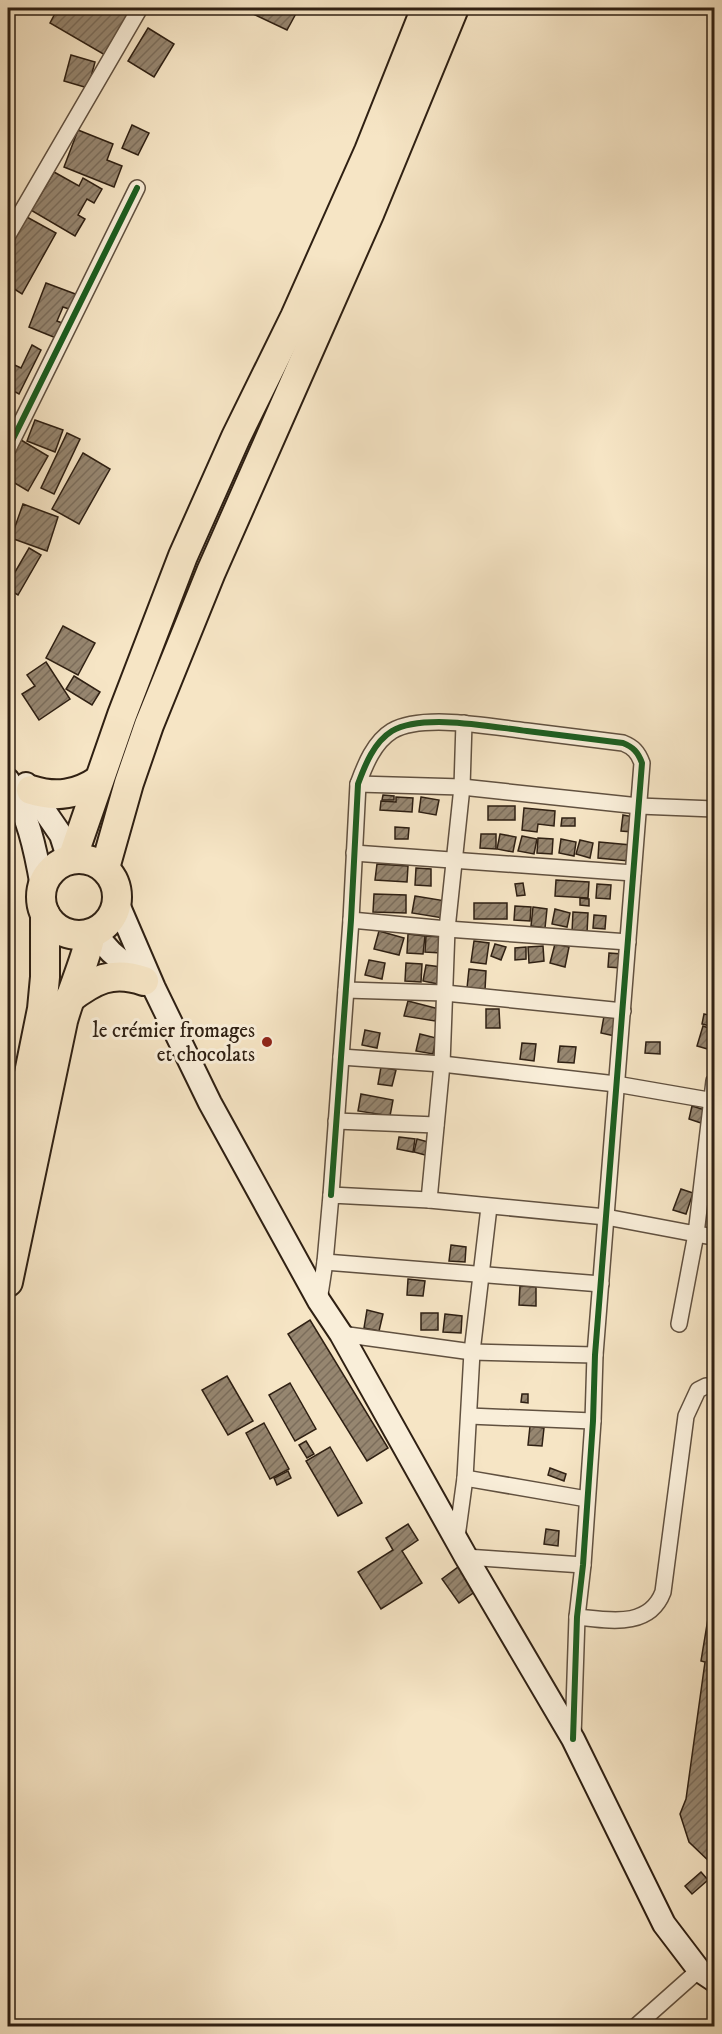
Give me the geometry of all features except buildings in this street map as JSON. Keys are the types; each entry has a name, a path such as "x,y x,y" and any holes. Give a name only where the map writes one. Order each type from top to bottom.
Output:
{"highway":[{"path":"70,860 183,556 236,437 295,317 355,182 426,8"},
{"path":"105,868 129,783 154,715 212,572 365,223 453,8"},
{"path":"15,782 41,793 61,795 81,791 99,780"},
{"path":"8,1177 42,1009 45,977 44,901 52,870 70,860 89,860 105,868 115,884 117,902 110,920 103,928 78,936 62,932 49,921 44,901"},
{"path":"8,1282 69,999 86,956 92,933"},
{"path":"69,999 85,987 108,977 132,977 149,984"}],"main road":[{"path":"15,782 61,834 70,860"},
{"path":"15,782 31,831 44,901"},
{"path":"117,902 149,984 210,1103 319,1301 341,1334 573,1739 664,1924 707,1975"},
{"path":"92,933 149,984"}],"street":[{"path":"8,235 140,8"},
{"path":"8,449 137,188"},
{"path":"319,1301 331,1195 351,920 358,784 364,766 374,748 391,732 408,725 423,723 464,723 622,743 632,747 639,754 642,763 595,1355 593,1421 577,1617 573,1739"},
{"path":"429,1200 442,1064 447,929 462,787 464,723"},
{"path":"358,784 462,787 639,806 714,809"},
{"path":"354,853 633,873"},
{"path":"351,920 628,942"},
{"path":"346,990 445,993 623,1011"},
{"path":"341,1058 442,1064 616,1084 713,1101"},
{"path":"679,1324 696,1234 714,1081"},
{"path":"336,1121 436,1125"},
{"path":"331,1195 429,1200 606,1217 714,1237"},
{"path":"489,1207 472,1352 461,1547 583,1565"},
{"path":"325,1262 601,1284"},
{"path":"341,1334 472,1352 595,1355"},
{"path":"577,1617 620,1621 637,1618 652,1611 660,1600 663,1592 686,1416 698,1390 706,1386 714,1387"},
{"path":"469,1416 593,1421"},
{"path":"465,1478 587,1499"},
{"path":"636,2026 707,1975"}],"cycle path":[{"path":"8,449 137,188"},
{"path":"331,1195 351,920 358,784 375,748 392,731 405,726 439,722 496,727 623,743 630,746 642,763 595,1355 593,1421 577,1617 573,1739"}],"place":[{"name":"le crémier fromages et chocolats","path":"267,1042"}]}
